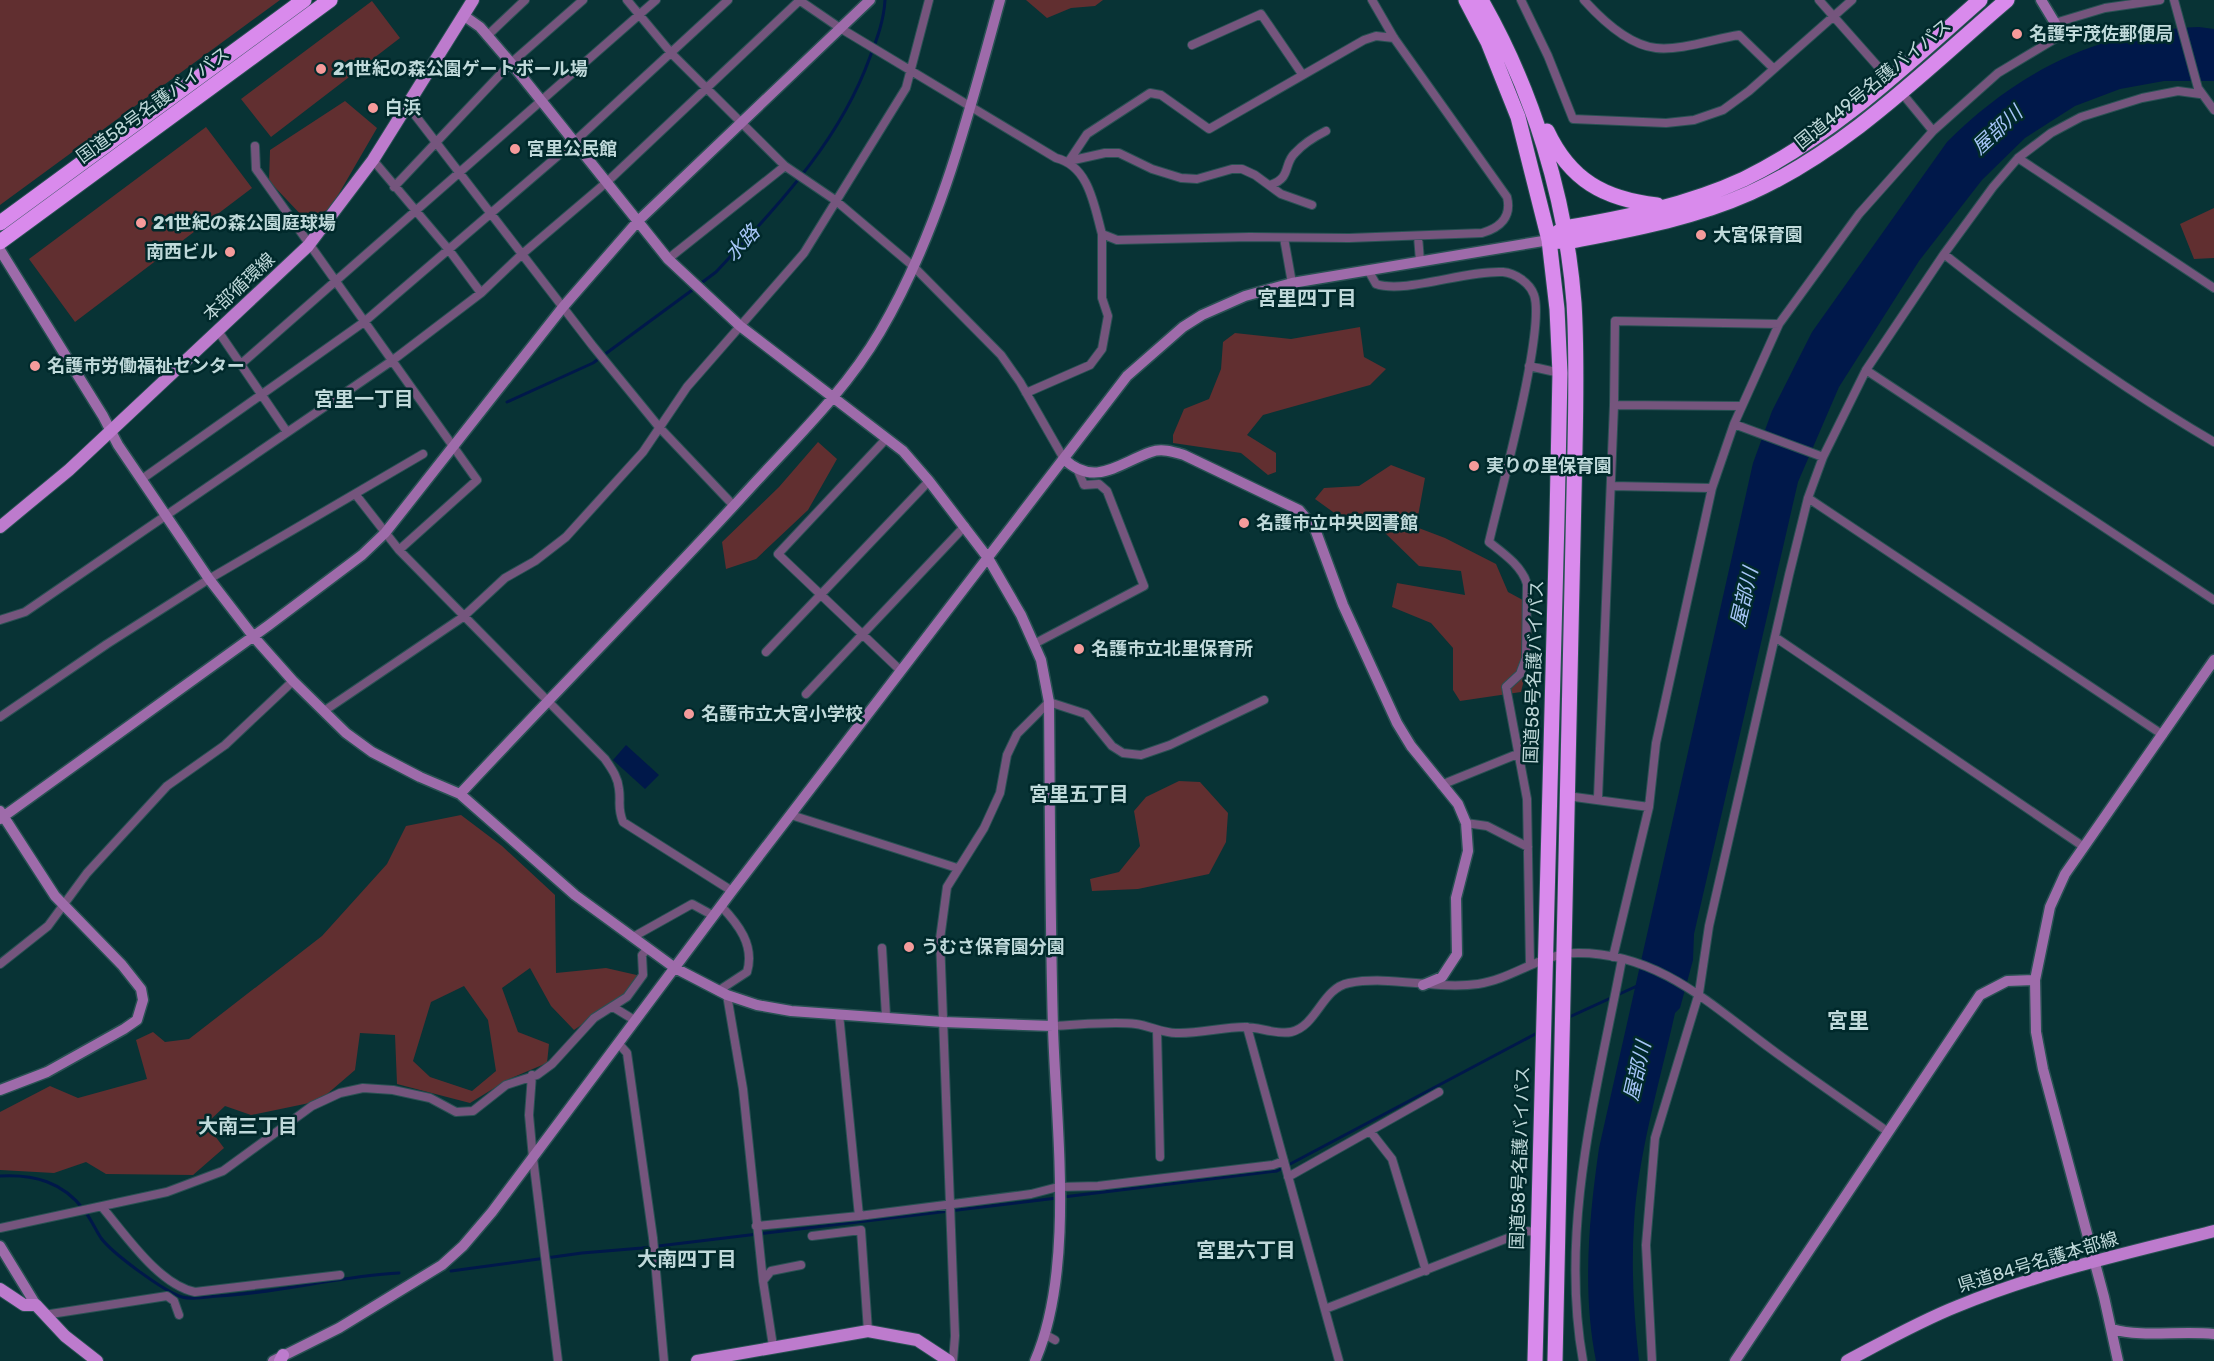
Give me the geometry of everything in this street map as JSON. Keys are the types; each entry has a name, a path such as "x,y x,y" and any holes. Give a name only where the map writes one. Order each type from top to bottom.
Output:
{"highway":[{"name":"国道58号名護バイパス","path":"0,223 304,0"},
{"name":"国道58号名護バイパス","path":"0,242 330,0"},
{"name":"国道58号名護バイパス","path":"1466,0 1488,42 1518,117 1549,240 1557,309 1560,373 1535,1361"},
{"name":"国道58号名護バイパス","path":"1481,0 1508,51 1532,112 1550,168 1565,235 1574,301 1576,366 1555,1361"},
{"name":"国道449号名護バイパス","path":"1549,240 1669,205 1742,180 1792,153 1838,122 1980,0"},
{"name":"国道449号名護バイパス","path":"1565,235 1663,222 1749,193 1821,154 1900,91 2007,0"},
{"path":"1532,112 1544,124 1561,156 1590,184 1616,198 1669,205"}],"main road":[{"name":"本部循環線","path":"0,527 44,492 308,246 373,160 473,0"},
{"name":"県道84号名護本部線","path":"1847,1361 1957,1306 2027,1281 2214,1231"},
{"path":"0,1288 24,1305 36,1305 73,1343 97,1361"},
{"path":"697,1361 868,1331 917,1340 951,1361"}],"street":[{"path":"487,36 525,0"},
{"path":"394,187 438,144 511,63 583,0"},
{"path":"627,0 672,54 706,90 785,166 835,200 913,266 1001,355 1064,459 1078,471 1084,486 1099,484 1107,491 1144,586 1034,644"},
{"path":"241,364 414,212 461,174 656,0"},
{"path":"142,479 364,322 574,142 728,0"},
{"path":"0,620 24,612 166,516 393,360 481,293 521,255 608,181 800,0 840,28 1056,158 1069,161 1105,153 1119,153 1152,169 1181,178 1197,179 1232,169 1242,169 1281,194 1312,204"},
{"path":"0,1090 47,1072 83,1053 137,1020 142,1010 141,988 98,939 64,906 1,815 253,636 362,555 385,533 563,307 638,221 870,0"},
{"path":"324,711 463,617 505,578 536,561 566,537 643,452 687,387 804,253 906,88 929,0"},
{"path":"460,794 734,506 833,398 881,332 913,266 939,203 971,107 1000,0"},
{"path":"1102,234 1126,241 1418,236 1482,233 1495,230 1507,218 1510,207 1507,197 1394,38 1372,0"},
{"path":"1521,0 1548,56 1573,119 1666,123 1694,120 1723,110 1774,69 1852,0"},
{"path":"1584,0 1602,20 1645,46 1668,49 1738,35 1774,69"},
{"path":"1819,0 1890,79"},
{"path":"1613,957 1649,807 1656,743 1712,488 1741,406 1779,324 1859,214 1933,131 1998,73 2058,37 2055,23 2041,0"},
{"path":"2055,23 2105,8 2160,0"},
{"path":"2174,0 2199,91 2214,110"},
{"path":"1192,45 1261,14 1302,74"},
{"path":"463,15 487,36 511,63 608,181 668,259 740,326 903,451 965,526 988,558 1021,615 1034,644 1046,681 1048,702 1058,1189 1057,1278 1051,1337 1035,1361"},
{"path":"1069,161 1087,134 1150,93 1161,95 1209,129 1364,40 1376,36 1394,38"},
{"path":"1900,91 1933,131"},
{"path":"1652,1361 1646,1245 1655,1138 1699,993 1709,927 1819,456 1866,370 1944,254 1993,187 2018,158 2051,133 2081,117 2142,98 2178,91 2199,91"},
{"path":"408,105 521,255 659,428 734,506"},
{"path":"1270,185 1286,174 1293,154 1305,142 1326,130"},
{"path":"255,146 256,169 308,246 393,360 477,480 399,550"},
{"path":"2018,158 2214,288"},
{"path":"373,160 414,212 449,250 481,293"},
{"path":"1026,393 1090,365 1102,350 1108,316 1102,298 1102,234 1088,184 1069,161"},
{"path":"668,259 785,166"},
{"path":"1418,236 1420,261"},
{"path":"1284,238 1292,283"},
{"path":"279,1359 339,1328 442,1265 478,1229 732,891 1128,376 1166,340 1202,315 1223,305 1292,283 1549,240"},
{"path":"0,250 166,516 209,579 253,636 293,681 346,733 372,752 420,777 460,794 575,895 675,968 723,993 757,1005 791,1011 886,1016 943,1022 1053,1026 1134,1024 1176,1033 1213,1028 1247,1027 1289,1032 1298,1029 1310,1019 1323,1001 1341,985 1369,981 1423,985 1479,984 1502,978 1545,958 1563,954 1589,953 1613,957 1662,972 1687,985 1756,1039 1888,1132"},
{"path":"1944,254 2004,301 2174,419 2214,442"},
{"path":"1368,270 1376,284 1394,288 1452,276 1504,272 1526,283 1534,294 1535,332 1489,542 1518,568 1527,584 1527,658 1520,674 1506,687 1527,799 1530,965"},
{"path":"1598,798 1614,405 1615,321 1779,324"},
{"path":"218,331 287,432"},
{"path":"1528,366 1560,373"},
{"path":"1866,370 2214,600"},
{"path":"1614,405 1741,406"},
{"path":"1734,424 1819,456"},
{"path":"886,439 778,554 862,637 901,671"},
{"path":"1078,471 1101,471 1131,463 1152,451 1169,451 1218,471 1305,514 1315,529 1343,604 1397,723 1458,804 1466,823 1468,851 1456,898 1457,954 1442,977 1423,985"},
{"path":"0,717 107,644 209,579 423,454"},
{"path":"766,652 929,481"},
{"path":"1611,486 1712,488"},
{"path":"356,495 399,550 604,759 615,774 619,790 617,809 623,822 732,891"},
{"path":"1808,498 2163,735"},
{"path":"806,694 965,526"},
{"path":"1775,637 2084,847"},
{"path":"2118,1361 2095,1262 2043,1069 2036,1032 2035,980 2050,907 2065,874 2214,660"},
{"path":"0,964 48,926 87,873 167,786 225,745 293,681"},
{"path":"1048,702 1086,714 1112,746 1124,753 1141,755 1170,745 1264,700"},
{"path":"951,1361 955,1336 939,939 947,887 984,828 1000,793 1007,755 1017,734 1048,702"},
{"path":"1442,785 1520,753"},
{"path":"1566,796 1598,798 1649,807"},
{"path":"791,815 957,868"},
{"path":"1466,823 1487,826 1528,847"},
{"path":"633,938 692,904 714,916"},
{"path":"721,906 737,923 744,936 749,964 747,972 723,993"},
{"path":"0,1228 167,1192 223,1171 312,1106 340,1093 363,1088 393,1090 430,1098 456,1112 472,1112 506,1085 537,1075 552,1064 594,1018 627,997 643,975 642,955 648,948"},
{"path":"882,948 886,1016"},
{"path":"1583,1361 1578,1330 1576,1213 1622,960"},
{"path":"1735,1361 1980,995 2007,981 2035,980"},
{"path":"723,993 743,1089 757,1238 773,1346"},
{"path":"613,1008 636,1021"},
{"path":"839,1014 859,1216"},
{"path":"1247,1027 1339,1361"},
{"path":"1157,1030 1160,1157"},
{"path":"619,1044 627,1053 653,1238 664,1361"},
{"path":"532,1075 529,1115 532,1158 558,1361"},
{"path":"1288,1177 1439,1092"},
{"path":"1370,1131 1392,1159 1426,1271"},
{"path":"756,1227 859,1216 1284,1161"},
{"path":"102,1207 163,1275 182,1288 195,1292 340,1275"},
{"path":"1557,1213 1576,1213"},
{"path":"812,1236 861,1230 868,1331"},
{"path":"1325,1308 1526,1231 1537,1232"},
{"path":"0,1246 36,1305"},
{"path":"763,1281 771,1271 801,1265"},
{"path":"44,1315 75,1308 170,1297 182,1288"},
{"path":"170,1297 177,1306 179,1315"},
{"path":"2112,1329 2124,1333 2186,1331 2214,1334"}],"shaded area":[{"path":"0,0 280,0 0,205"},
{"path":"1026,0 1103,0 1095,6 1071,8 1047,18"},
{"name":"21世紀の森公園ゲートボール場","path":"372,1 400,38 271,137 241,99"},
{"path":"345,101 377,128 330,209 305,219 269,181 270,150"},
{"name":"21世紀の森公園庭球場","path":"206,127 252,188 75,322 29,259"},
{"path":"2214,208 2214,258 2194,259 2180,224"},
{"path":"1360,327 1364,357 1386,369 1370,385 1263,415 1247,435 1276,453 1276,472 1268,475 1241,453 1173,443 1173,435 1184,409 1209,399 1221,369 1223,342 1235,333 1291,339"},
{"path":"818,442 837,459 808,510 756,559 726,569 722,542 779,487"},
{"path":"1391,465 1425,478 1416,527 1445,538 1496,564 1508,592 1530,604 1532,647 1521,692 1460,701 1453,690 1453,648 1431,623 1392,607 1397,583 1465,595 1461,571 1419,566 1382,530 1381,515 1340,517 1315,499 1324,488 1359,486"},
{"path":"1179,781 1200,782 1228,813 1226,842 1209,874 1138,889 1092,891 1090,879 1119,872 1140,846 1134,811 1146,797"},
{"path":"461,815 502,846 555,895 556,973 606,968 641,976 632,990 574,1030 551,1006 530,968 502,988 518,1032 549,1044 547,1063 509,1079 470,1103 397,1084 395,1035 360,1033 355,1070 319,1101 251,1115 225,1106 206,1124 224,1148 193,1175 106,1174 86,1162 54,1173 0,1170 0,1112 50,1086 78,1098 147,1079 136,1040 153,1032 165,1042 189,1039 322,936 387,864 406,826","holes":["464,986 488,1020 496,1071 472,1091 430,1077 413,1061 431,1002"]}],"water":[{"name":"屋部川","path":"2199,27 2214,29 2214,81 2164,81 2120,89 2075,106 2025,138 1982,180 1919,261 1839,387 1798,482 1694,934 1693,960 1680,1008 1675,1013 1650,1118 1636,1197 1633,1241 1639,1361 1596,1361 1589,1308 1588,1254 1599,1148 1753,463 1772,411 1812,332 1947,142 1974,117 2031,76 2062,59 2094,46 2127,36"},
{"path":"626,745 659,775 645,789 613,760"}],"waterway":[{"name":"水路","path":"700,284 716,272 761,223 824,145 857,88 878,36 885,0"},
{"name":"水路","path":"507,402 593,363 695,288"},
{"path":"1567,1018 1637,986"},
{"path":"1063,1197 1277,1171 1539,1032"},
{"path":"0,1176 36,1178 57,1186 76,1200 101,1238 116,1253 151,1280 186,1298 241,1294 354,1277 399,1273"},
{"path":"451,1271 582,1253 642,1248 1057,1198"}],"place":[{"name":"名護宇茂佐郵便局","path":"2017,34"},
{"name":"21世紀の森公園ゲートボール場","path":"321,69"},
{"name":"白浜","path":"373,108"},
{"name":"宮里公民館","path":"515,149"},
{"name":"21世紀の森公園庭球場","path":"141,223"},
{"name":"大宮保育園","path":"1701,235"},
{"name":"南西ビル","path":"230,252"},
{"name":"名護市労働福祉センター","path":"35,366"},
{"name":"実りの里保育園","path":"1474,466"},
{"name":"名護市立中央図書館","path":"1244,523"},
{"name":"名護市立北里保育所","path":"1079,649"},
{"name":"名護市立大宮小学校","path":"689,714"},
{"name":"うむさ保育園分園","path":"909,947"}],"district":[{"name":"宮里四丁目","path":"1307,298"},
{"name":"宮里一丁目","path":"364,399"},
{"name":"宮里五丁目","path":"1079,794"},
{"name":"宮里","path":"1848,1021"},
{"name":"大南三丁目","path":"248,1126"},
{"name":"宮里六丁目","path":"1246,1250"},
{"name":"大南四丁目","path":"687,1259"}]}
